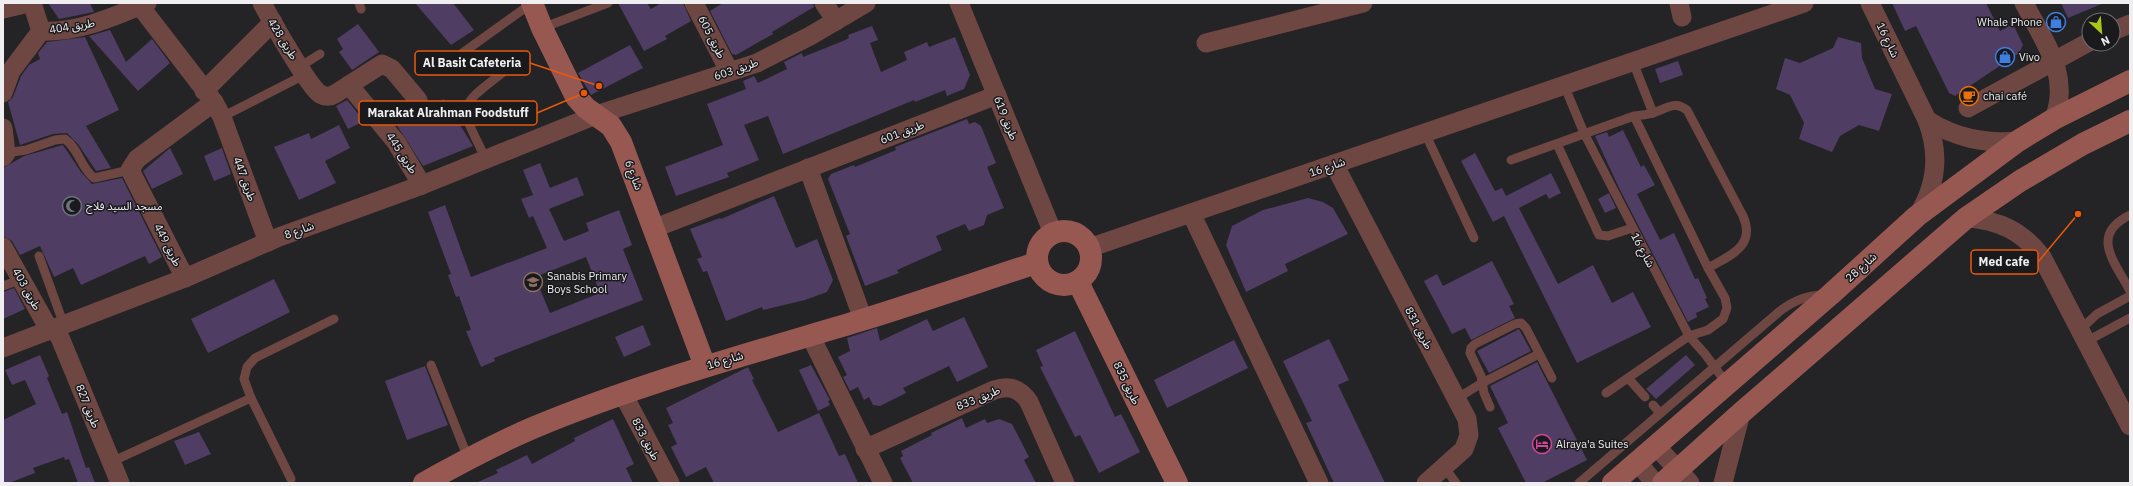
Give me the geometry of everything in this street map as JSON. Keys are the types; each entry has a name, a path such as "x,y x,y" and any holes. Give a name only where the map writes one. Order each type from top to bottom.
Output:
{"street":[{"path":"3,9 31,3"},
{"name":"طريق 404","path":"31,3 41,31"},
{"name":"طريق 428","path":"262,3 303,70"},
{"name":"شارع 6","path":"532,3 542,28 576,97 586,108 611,126 621,142 705,366"},
{"name":"طريق 605","path":"694,3 729,72"},
{"path":"824,3 836,21"},
{"name":"طريق 603","path":"596,115 757,63 784,50 866,3"},
{"name":"طريق 619","path":"959,3 1053,233"},
{"name":"شارع 16","path":"1089,248 1804,3"},
{"name":"شارع 16","path":"1870,3 1928,120 1933,136 1936,170 1926,202 1917,216"},
{"path":"2024,3 2054,61 2060,84 2060,96 2054,119"},
{"name":"طريق 404","path":"41,31 54,32 92,25 144,4"},
{"name":"طريق 447","path":"144,4 214,103 268,242"},
{"path":"1206,43 1354,4"},
{"path":"130,170 137,159 214,103 273,22"},
{"name":"طريق 404","path":"3,93 11,71 41,31"},
{"path":"1968,108 2081,46"},
{"path":"303,70 318,93 326,96 335,94 378,65 386,64 418,100"},
{"name":"شارع 28","path":"1613,483 1655,445 1830,296 1917,216 2018,141 2054,119 2130,81"},
{"name":"طريق 445","path":"349,85 396,142 422,185"},
{"name":"طريق 601","path":"654,228 997,95"},
{"name":"شارع 8","path":"3,348 185,278 268,242 422,185 596,115"},
{"path":"1928,120 1956,135 1970,140 1986,142 2018,141"},
{"path":"1655,445 1677,478 1741,413 1966,218 2020,181 2083,144 2130,122"},
{"path":"3,128 4,155"},
{"name":"طريق 831","path":"1334,164 1467,419 1468,435 1464,449 1426,483"},
{"path":"808,168 863,319"},
{"name":"طريق 449","path":"130,170 185,278"},
{"path":"1191,213 1319,483"},
{"path":"1966,218 1995,222 2009,227 2033,245 2042,257 2084,335 2130,426"},
{"path":"1062,230 1070,231 1078,235 1089,248 1091,256 1088,271 1078,282 1060,286 1052,283 1042,275 1036,263 1036,256 1042,242 1053,233 1062,230"},
{"name":"طريق 403","path":"3,247 22,279 57,328"},
{"name":"شارع 16","path":"424,483 468,458 535,428 623,394 705,366 863,319 1036,263"},
{"name":"طريق 835","path":"1078,282 1177,483"},
{"name":"طريق 827","path":"57,328 120,483"},
{"path":"810,335 883,483"},
{"name":"طريق 833","path":"865,449 994,390 1000,388 1014,388 1020,391 1029,402 1065,483"},
{"name":"طريق 833","path":"623,394 670,483"},
{"path":"1724,483 1741,413"},
{"path":"1637,462 1655,483"}],"lane":[{"path":"443,67 532,3"},
{"path":"542,28 608,3"},
{"path":"214,103 303,70 320,54"},
{"path":"1633,62 1653,113"},
{"path":"486,159 468,124 465,114 468,103 474,95 506,70"},
{"name":"شارع 16","path":"1564,85 1584,133 1688,336 1714,366 1727,384"},
{"path":"1511,160 1634,116 1653,113 1674,104 1682,105 1687,110 1746,223 1747,238 1742,245 1708,268"},
{"path":"1606,393 1688,336 1708,330 1723,319 1728,308 1725,298 1708,268 1634,116"},
{"path":"1425,133 1474,238"},
{"path":"4,155 26,150 56,140 65,139 72,144 86,172 94,178 130,170"},
{"path":"1557,144 1594,228 1599,235 1608,236 1632,228"},
{"path":"2130,215 2114,225 2107,239 2110,255 2130,291"},
{"path":"39,256 57,328"},
{"path":"3,286 22,279"},
{"path":"1579,483 1714,366 1788,305 1808,297 1830,296"},
{"path":"2084,335 2097,314 2130,296"},
{"path":"2084,335 2130,318"},
{"path":"291,479 251,398 244,379 247,368 256,358 334,319"},
{"path":"1490,407 1470,353 1471,348 1475,344 1515,324 1521,323 1526,328 1552,378"},
{"path":"1456,399 1482,383 1539,354"},
{"path":"430,365 468,458"},
{"path":"1628,378 1646,397"},
{"path":"111,462 251,398"},
{"path":"1653,405 1660,414"},
{"path":"1444,467 1456,483"}],"building":[{"path":"48,3 90,3 94,12 59,19"},
{"path":"415,3 453,3 474,30 451,45"},
{"path":"618,3 647,3 651,9 661,3 683,3 691,21 665,36 667,39 644,51"},
{"path":"723,3 813,3 814,7 772,32 773,34 736,55 732,54 710,11"},
{"path":"1892,3 1986,3 2000,31 2013,24 2023,45 2019,53 1955,96 1949,93 1916,26 1905,31"},
{"path":"2061,3 2104,3 2081,12 2068,18"},
{"path":"358,24 379,52 352,70 339,52 343,49 337,39"},
{"path":"872,26 878,40 870,43 881,72 907,60 904,52 927,42 929,47 955,37 970,75 964,89 947,96 945,90 915,102 914,100 783,154 768,116 744,125 759,160 727,173 729,177 676,196 665,167 723,145 707,104 746,89 743,81 754,76 758,83 787,69 784,62 802,53 803,57 843,41 849,38 848,35"},
{"path":"110,30 126,62 152,39 170,63 138,91 89,36"},
{"path":"85,37 119,110 86,126 111,168 96,171 78,144 67,133 53,134 20,145 8,102 13,97 21,76 29,65 40,59 38,53 47,42"},
{"path":"1838,37 1861,43 1862,58 1875,89 1892,94 1879,131 1859,125 1840,136 1832,152 1799,139 1804,123 1790,95 1776,89 1785,58 1800,63 1833,48"},
{"path":"630,45 643,68 591,95 578,73"},
{"path":"1678,61 1683,75 1660,83 1655,69"},
{"path":"444,99 473,146 423,166 396,124"},
{"path":"347,100 364,121 348,129 336,106"},
{"path":"967,119 969,124 975,122 981,126 996,163 987,167 1004,208 987,215 984,225 969,231 965,224 936,236 942,250 897,270 899,273 865,286 846,236 850,234 828,179 831,174 854,165 855,167 896,150 895,147"},
{"path":"339,125 350,148 325,161 336,183 299,200 274,147 309,133 311,139"},
{"path":"1623,130 1641,167 1644,165 1655,185 1637,194 1660,240 1674,233 1695,279 1698,278 1707,298 1705,299 1709,307 1696,313 1697,317 1688,322 1619,188 1595,136 1607,132 1609,137"},
{"path":"63,145 81,172 92,184 122,178 162,257 149,264 145,256 81,285 73,268 54,277 40,246 20,255 12,241 3,236 3,168 24,156"},
{"path":"170,148 183,174 152,189 143,171"},
{"path":"222,148 231,174 214,181 204,156"},
{"path":"1475,153 1495,191 1502,188 1506,196 1551,173 1561,193 1549,199 1546,194 1519,208 1558,284 1593,265 1612,303 1633,292 1651,327 1577,363 1504,216 1493,222 1461,161"},
{"path":"540,163 550,188 577,177 584,195 549,209 564,241 589,231 586,223 619,210 632,245 623,249 643,300 494,358 495,361 481,367 466,331 471,330 459,296 456,297 448,275 451,274 428,212 445,205 471,277 547,248 533,216 529,218 521,199 533,195 523,170","holes":["586,257 600,293 550,313 535,277"]},
{"path":"1609,193 1616,208 1605,213 1598,199"},
{"path":"774,196 796,248 817,239 833,280 827,292 805,300 763,310 762,307 726,321 707,271 703,272 697,259 702,257 690,229 720,218 721,219"},
{"path":"1308,198 1323,202 1333,208 1348,234 1285,264 1288,271 1246,292 1226,245 1232,226 1263,210"},
{"path":"1492,261 1514,304 1509,306 1515,318 1471,340 1465,328 1452,334 1424,281 1437,274 1443,286"},
{"path":"274,279 290,312 208,353 191,319"},
{"path":"14,288 25,309 3,319 3,292"},
{"path":"964,317 988,367 957,382 949,366 903,388 906,393 880,406 873,405 869,397 864,400 858,387 850,391 843,377 847,375 838,357 850,351 847,338 877,328 880,341 927,319 933,331"},
{"path":"643,325 651,345 624,357 615,337"},
{"path":"1519,329 1531,351 1489,373 1477,351"},
{"path":"1075,331 1115,417 1121,414 1140,452 1099,473 1080,435 1075,437 1040,367 1043,366 1036,350"},
{"path":"1329,339 1349,380 1338,385 1385,483 1334,483 1306,423 1312,421 1283,361"},
{"path":"1234,340 1248,368 1167,408 1154,380"},
{"path":"40,355 49,376 47,378 62,414 67,412 86,468 89,467 95,483 78,483 69,459 65,460 64,457 33,468 35,473 9,483 3,483 3,420 36,404 25,380 12,385 5,370"},
{"path":"1686,355 1695,365 1656,399 1646,389"},
{"name":"Alraya'a Suites","path":"1537,362 1587,460 1542,483 1526,483 1498,428 1508,423 1490,386"},
{"path":"811,365 830,400 828,401 830,405 818,411 799,370"},
{"path":"425,366 448,425 407,440 385,381"},
{"path":"748,367 754,379 752,380 778,432 819,413 839,456 845,454 858,483 714,483 706,467 686,477 671,447 677,444 668,425 673,423 666,408"},
{"path":"962,418 966,428 985,419 987,423 999,419 1012,424 1029,457 1024,460 1036,483 913,483 900,458 903,456 901,451 932,435 931,433"},
{"path":"613,419 634,464 626,468 633,483 476,483 498,473 496,470 527,455 532,464 575,441 574,438"},
{"path":"199,432 211,454 185,465 174,441"}],"place":[{"name":"Whale Phone","path":"2056,22"},
{"name":"Vivo","path":"2005,57"},
{"name":"Al Basit Cafeteria","path":"599,86"},
{"name":"Marakat Alrahman Foodstuff","path":"584,93"},
{"name":"chai café","path":"1969,96"},
{"name":"مسجد السيد فلاح","path":"72,206"},
{"name":"Med cafe","path":"2078,214"},
{"name":"Sanabis Primary Boys School","path":"533,282"},
{"name":"Alraya'a Suites","path":"1542,444"}]}
